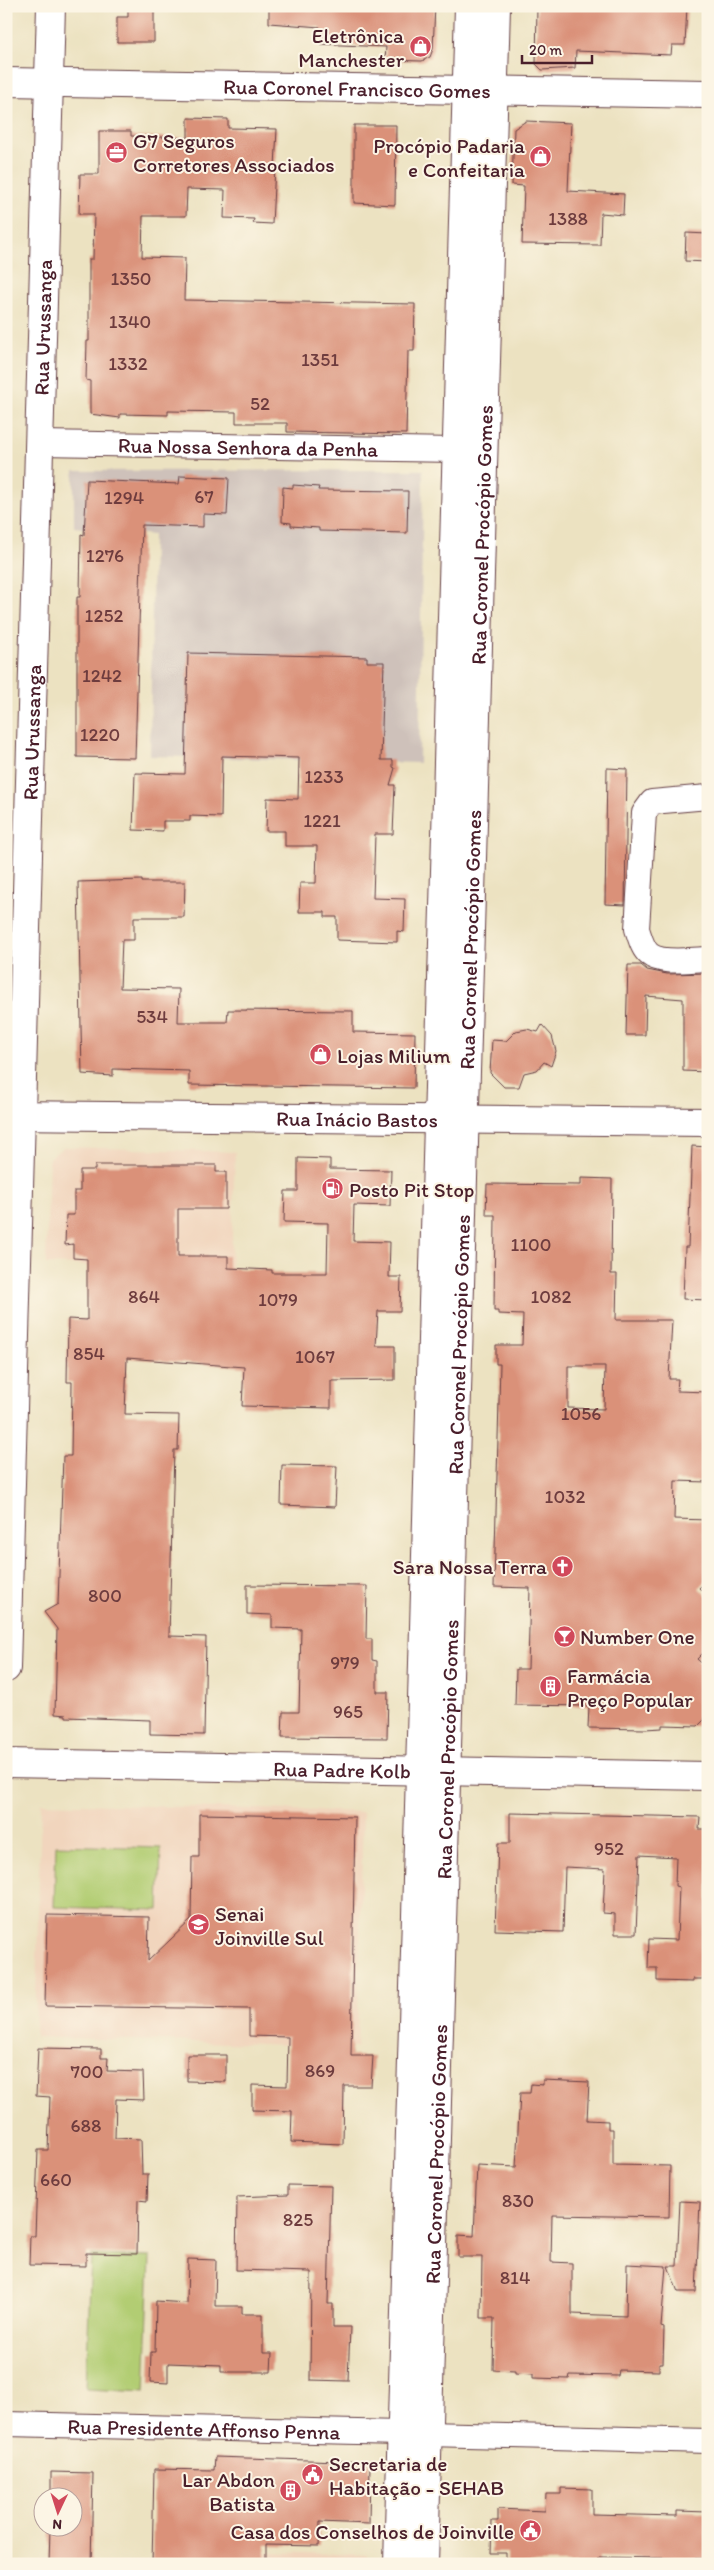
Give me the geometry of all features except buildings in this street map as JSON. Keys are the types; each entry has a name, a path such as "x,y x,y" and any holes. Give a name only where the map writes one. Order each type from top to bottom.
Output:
{"main road":[{"name":"Rua Urussanga","path":"6,1668 14,1115 40,444 51,6"},
{"name":"Rua Coronel Procópio Gomes","path":"424,2564 414,2434 420,1771 469,6"},
{"name":"Rua Coronel Procópio Gomes","path":"398,2564 414,2434 446,1772 496,6"},
{"name":"Rua Coronel Francisco Gomes","path":"6,82 708,94"},
{"name":"Rua Inácio Bastos","path":"14,1115 708,1122"},
{"name":"Rua Padre Kolb","path":"6,1763 708,1776"}],"street":[{"name":"Rua Nossa Senhora da Penha","path":"40,444 456,450"},
{"path":"708,797 652,802 647,806 644,813 637,929 649,954 660,960 708,959"},
{"name":"Rua Presidente Affonso Penna","path":"6,2424 708,2441"}],"shaded area":[{"path":"423,470 419,763 150,756 153,535 74,527 74,471"},
{"path":"64,1147 235,1152 231,1270 46,1264 49,1158"},
{"name":"Senai Joinville Sul","path":"41,1803 363,1812 357,2047 35,2037"},
{"path":"266,2552 367,2555 367,2564 266,2564"}],"green space":[{"path":"56,1845 161,1848 159,1910 54,1907"},
{"path":"91,2255 150,2257 145,2392 86,2389"}],"place":[{"name":"Eletrônica Manchester","path":"420,47"},
{"name":"G7 Seguros Corretores Associados","path":"117,152"},
{"name":"Procópio Padaria e Confeitaria","path":"541,157"},
{"name":"Lojas Milium","path":"321,1055"},
{"name":"Posto Pit Stop","path":"333,1189"},
{"name":"Sara Nossa Terra","path":"563,1566"},
{"name":"Number One","path":"564,1636"},
{"name":"Farmácia Preço Popular","path":"551,1687"},
{"name":"Senai Joinville Sul","path":"199,1925"},
{"name":"Secretaria de Habitação - SEHAB","path":"313,2475"},
{"name":"Lar Abdon Batista","path":"291,2491"},
{"name":"Casa dos Conselhos de Joinville","path":"530,2531"}]}
